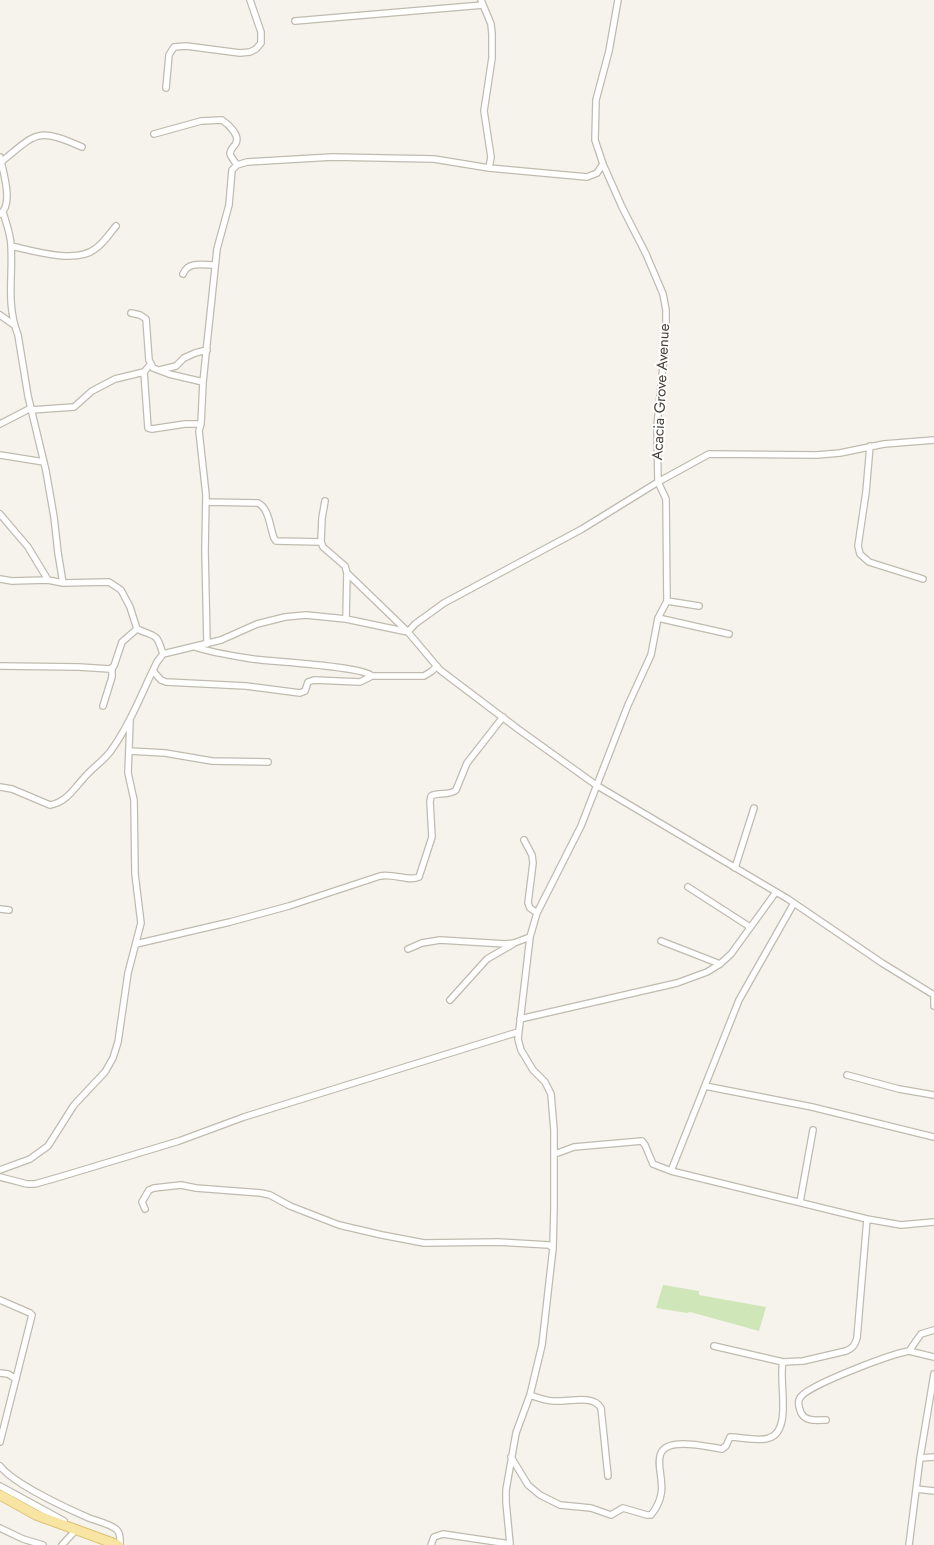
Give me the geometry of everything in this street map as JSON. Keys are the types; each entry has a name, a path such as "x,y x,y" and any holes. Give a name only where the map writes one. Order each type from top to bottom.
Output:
{"main road":[{"path":"0,1495 36,1515 119,1545"}],"street":[{"path":"166,88 168,55 174,47 186,46 240,53 256,49 261,43 261,32 250,0"},
{"name":"Acacia Grove Avenue","path":"518,1032 530,937 537,913 580,826 628,705 651,655 658,618 667,601 666,499 658,482 657,426 666,337 666,310 663,294 603,164 595,140 594,111 609,51 618,0"},
{"path":"295,21 482,3 491,24 492,34 492,58 484,111 491,157 489,168"},
{"path":"154,134 201,121 222,120 232,128 237,138 230,151 230,155 236,164"},
{"path":"63,583 44,462 31,409 9,295 11,246 1,213 8,198 0,160 27,140 43,135 53,136 82,147"},
{"path":"236,164 332,157 434,159 489,168 587,177 597,173 603,164"},
{"path":"207,644 206,502 199,431 217,249 229,205 231,174 236,164"},
{"path":"11,246 64,256 82,255 102,244 116,226"},
{"path":"183,274 186,267 192,265 215,265"},
{"path":"0,424 31,409 74,407 92,391 115,379 144,372 150,365 146,319 131,313"},
{"path":"0,315 14,325"},
{"path":"158,370 176,366 184,358 207,350"},
{"path":"150,365 158,370 203,382"},
{"path":"144,372 148,428 201,424"},
{"path":"408,632 415,624 444,603 582,529 658,482 709,454 817,455 840,453 893,442 934,440"},
{"path":"870,446 866,492 858,546 860,554 869,562 923,579"},
{"path":"0,455 44,462"},
{"path":"325,501 321,542 322,547 345,566 347,573 346,619"},
{"path":"206,502 258,503 262,505 266,512 276,541 321,542"},
{"path":"0,514 28,547 48,580"},
{"path":"347,573 408,632 437,666 596,785 794,903 882,963 934,995 934,1006"},
{"path":"0,579 12,581 48,580 63,583 104,582 115,585 121,590 127,601 137,629"},
{"path":"667,601 699,606"},
{"path":"0,787 12,789 50,805 62,801 103,760 120,737 130,720 152,671 163,654 207,644 273,619 306,615 346,619 408,632"},
{"path":"658,618 730,634"},
{"path":"137,629 153,634 158,638 163,654"},
{"path":"103,706 112,678 112,668 122,642 137,629"},
{"path":"194,646 253,659 368,672 372,676"},
{"path":"0,666 78,667 106,670 112,668"},
{"path":"152,671 161,680 166,682 246,686 300,693 305,691 308,682 311,681 360,682 372,676 424,676 437,666"},
{"path":"136,944 289,906 380,876 394,875 413,879 419,877 432,837 431,796 449,794 456,790 468,762 503,716"},
{"path":"0,1170 30,1159 48,1146 74,1105 105,1072 113,1058 118,1042 128,974 141,923 135,874 134,800 128,773 130,720"},
{"path":"129,751 166,752 212,761 268,762"},
{"path":"735,868 754,808"},
{"path":"524,840 532,855 533,863 528,903 530,908 537,913"},
{"path":"688,887 750,927"},
{"path":"520,1019 677,983 707,972 731,954 776,892"},
{"path":"671,1171 739,1000 794,903"},
{"path":"0,909 9,910"},
{"path":"450,1000 487,958 530,937"},
{"path":"408,949 429,941 440,940 514,944"},
{"path":"661,941 720,964"},
{"path":"0,1177 34,1184 63,1176 179,1141 244,1117 518,1032 521,1050 551,1094 555,1154 552,1248 542,1345 530,1395 516,1433 511,1457 506,1502 510,1544 443,1534 434,1537 432,1545"},
{"path":"846,1075 899,1089 934,1095"},
{"path":"705,1086 812,1107 934,1137"},
{"path":"800,1202 814,1130"},
{"path":"555,1154 574,1146 642,1141 653,1164 671,1171 867,1219 901,1225 934,1222"},
{"path":"145,1209 142,1202 149,1190 181,1185 270,1195 290,1206 350,1228 424,1243 498,1242 548,1245 552,1248"},
{"path":"714,1346 783,1362 803,1361 852,1348 856,1344 867,1219"},
{"path":"0,1300 30,1312 32,1315 0,1442"},
{"path":"909,1351 921,1334 934,1330"},
{"path":"826,1420 813,1420 803,1416 799,1408 802,1394 845,1373 898,1353 909,1351 934,1357"},
{"path":"511,1457 528,1485 540,1495 560,1505 584,1507 611,1514 623,1508 651,1515 661,1494 658,1466 661,1453 666,1449 682,1444 722,1449 726,1446 730,1436 768,1439 778,1433 781,1428 782,1417 783,1362"},
{"path":"0,1373 8,1374 16,1379"},
{"path":"909,1545 920,1458 934,1378"},
{"path":"530,1395 552,1401 589,1400 599,1404 608,1476"},
{"path":"920,1458 934,1457"},
{"path":"0,1466 4,1471 26,1486 114,1528 120,1535 119,1545"},
{"path":"0,1486 75,1526 76,1531 62,1545"},
{"path":"916,1489 934,1491"},
{"path":"0,1528 25,1542 43,1545"}],"green space":[{"path":"663,1285 699,1291 699,1295 766,1307 759,1331 690,1312 656,1308"}]}
